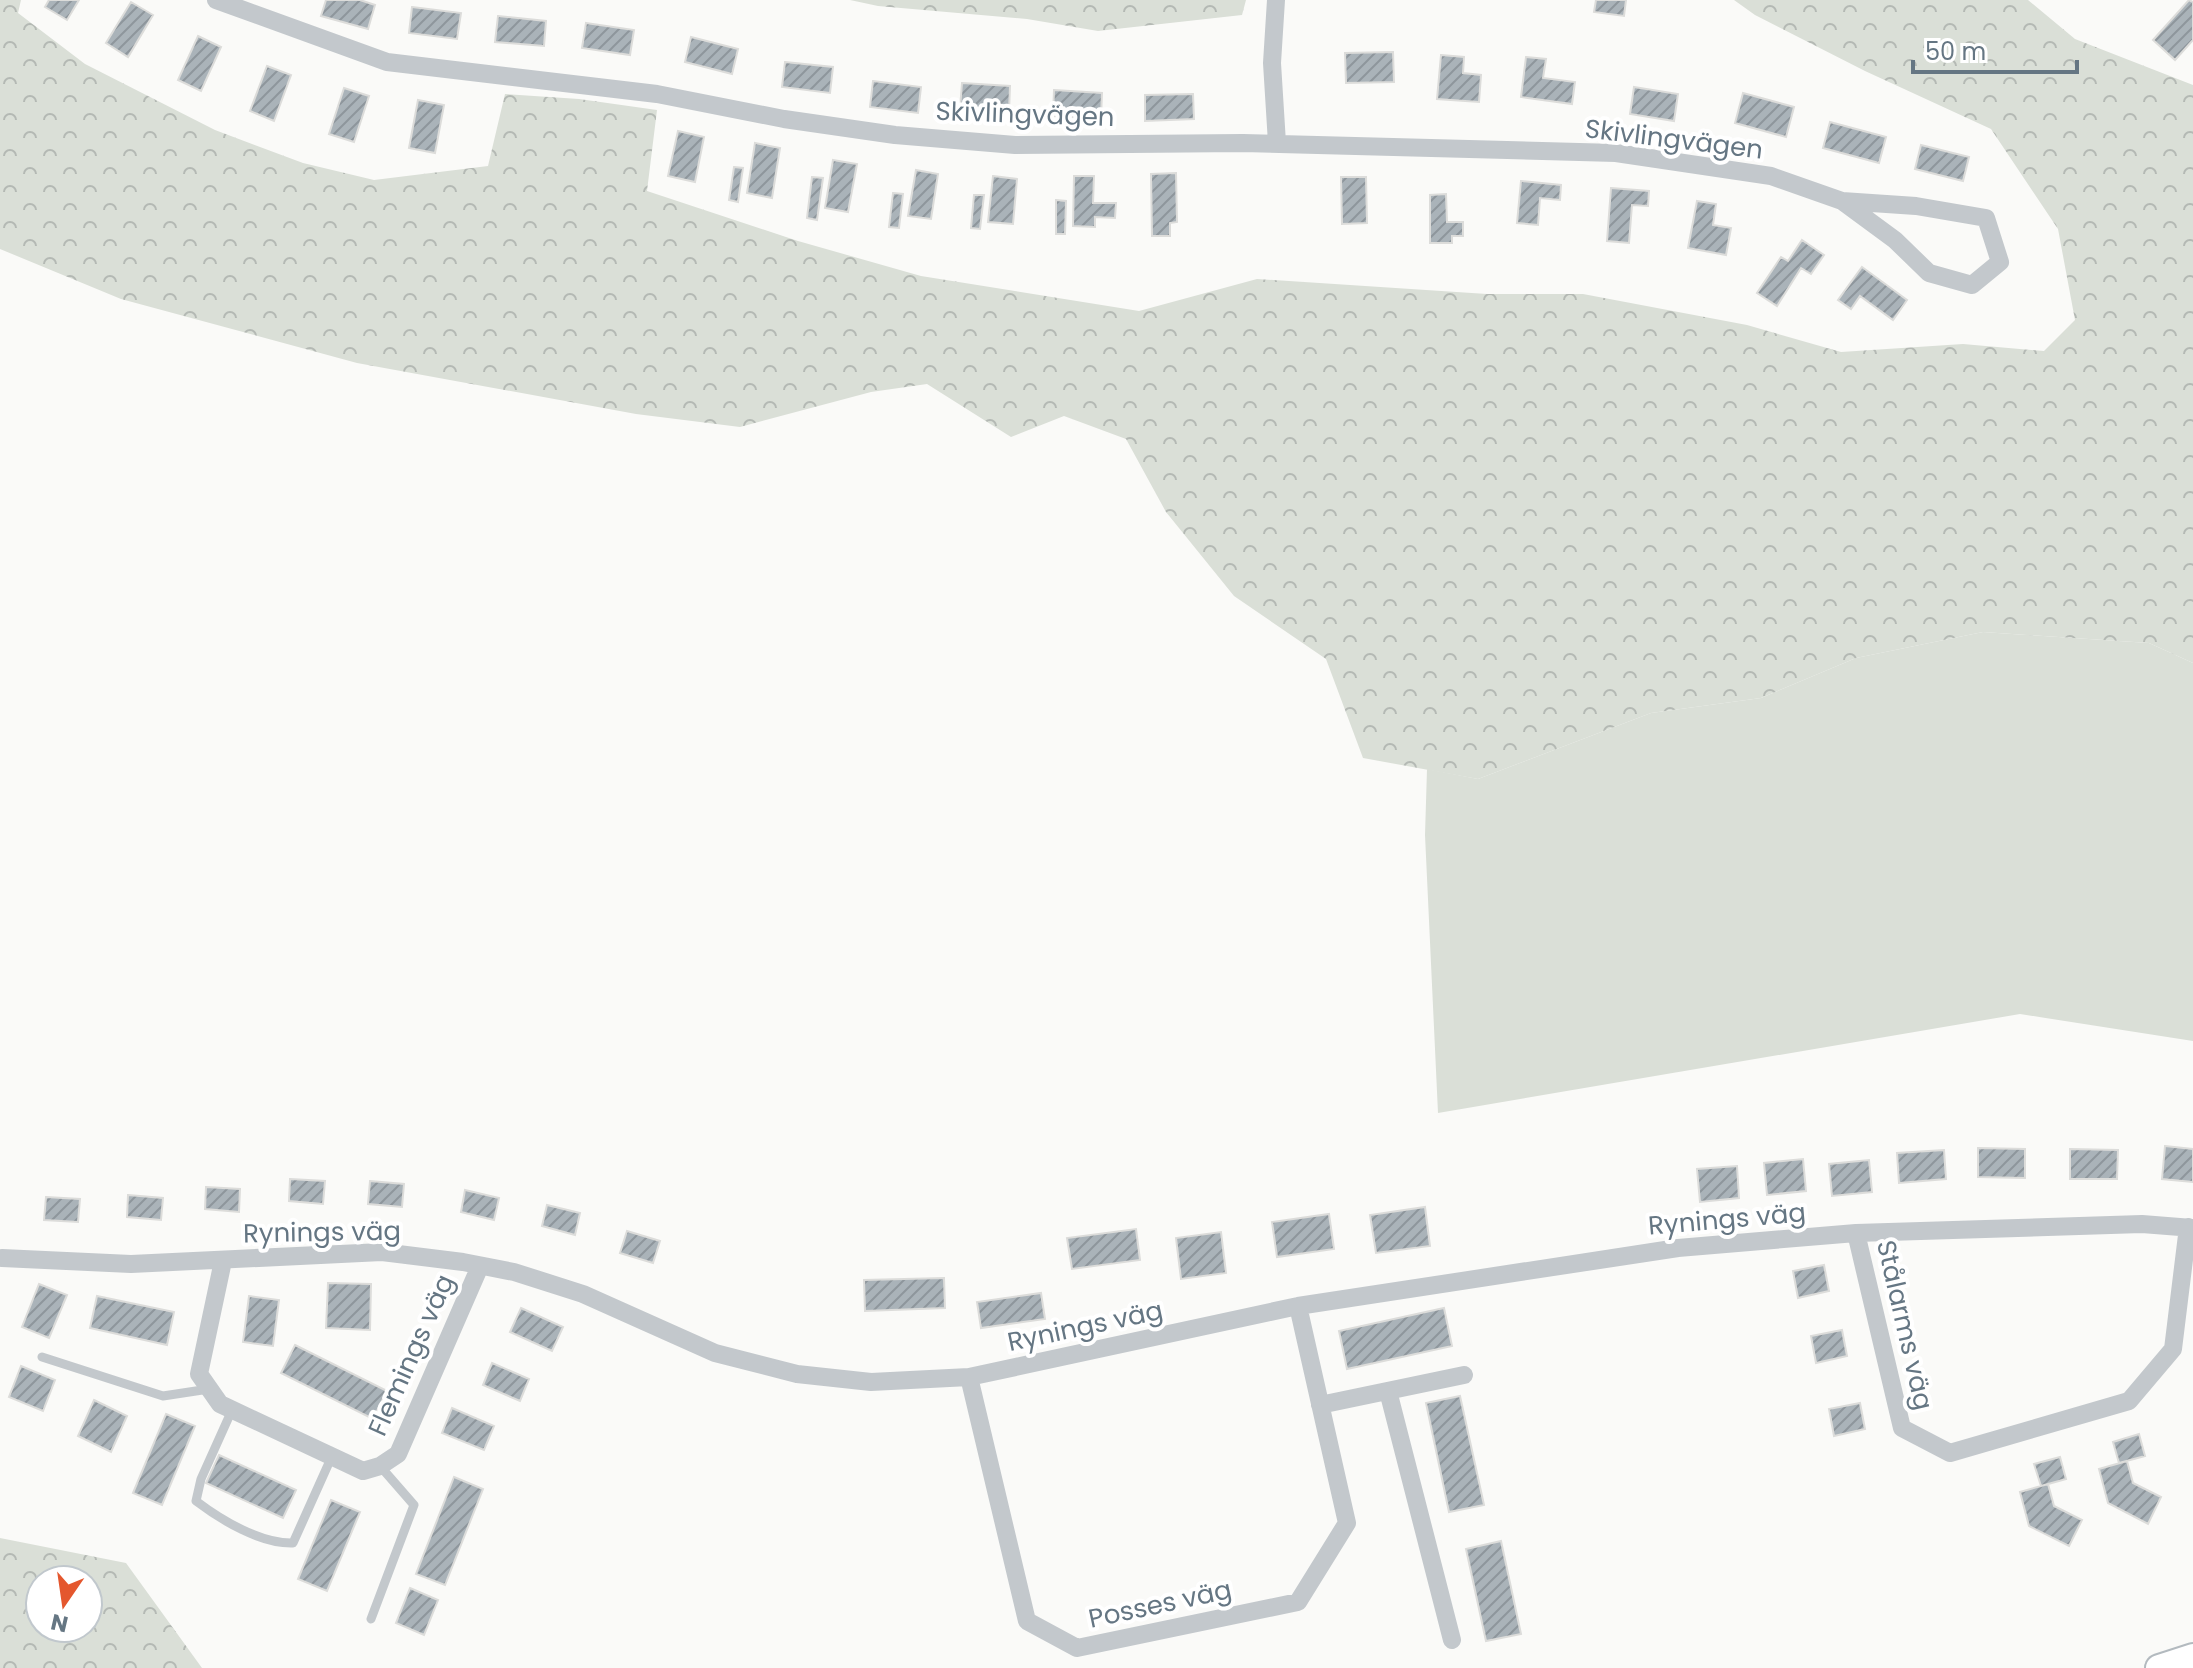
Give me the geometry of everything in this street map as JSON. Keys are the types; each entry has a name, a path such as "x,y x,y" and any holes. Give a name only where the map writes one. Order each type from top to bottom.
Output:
{"main road":[{"path":"2159,1668 2193,1657"}],"street":[{"name":"Skivlingvägen","path":"216,0 387,62 657,94 784,119 895,135 1015,145 1277,143 1616,153 1771,176 1842,201 1916,206 1986,218 2000,262 1972,285 1929,273 1895,240 1842,201"},
{"path":"1276,0 1272,63 1277,143"},
{"name":"Rynings väg","path":"2,1258 131,1264 382,1252 514,1272 583,1294 715,1353 797,1374 871,1382 969,1377 1298,1306 1678,1248 1856,1233 2142,1224 2191,1228"},
{"name":"Stålarms väg","path":"1856,1233 1902,1428 1950,1453 2129,1401 2173,1349 2191,1228"},
{"path":"209,1389 199,1374 223,1261"},
{"name":"Flemings väg","path":"209,1389 220,1404 363,1471 380,1466 398,1454 480,1266"},
{"name":"Posses väg","path":"969,1377 1027,1621 1077,1648 1298,1602 1347,1523 1298,1306"},
{"path":"1320,1405 1464,1375"},
{"path":"1388,1391 1452,1640"}],"lane":[{"path":"42,1357 163,1396 209,1389"},
{"path":"232,1410 201,1479 196,1501 216,1516 278,1544 293,1543 332,1456"},
{"path":"371,1619 414,1505 380,1466"}],"green space":[{"path":"0,0 21,0 18,13 85,64 215,130 303,163 374,180 488,166 505,94 579,99 657,110 647,191 798,241 921,276 1139,311 1257,279 1487,294 1583,294 1747,325 1841,352 1963,344 2044,351 2075,320 2058,229 1991,129 1865,71 1755,15 1734,0 2028,0 2075,39 2193,85 2193,663 2149,643 1983,632 1856,658 1761,698 1651,713 1478,779 1363,758 1326,659 1234,596 1166,512 1126,439 1064,416 1011,437 927,384 871,392 740,427 636,414 357,363 121,299 0,249"},
{"path":"850,0 1246,0 1242,15 1098,31 1027,19 878,6"},
{"path":"1983,632 2149,643 2193,663 2193,1041 2020,1014 1438,1113 1425,835 1427,769 1478,779 1651,713 1761,698 1856,658"},
{"path":"0,1538 126,1563 202,1668 0,1668"}],"building":[{"path":"49,0 79,0 67,20 45,7"},
{"path":"326,0 360,0 375,5 368,29 321,16"},
{"path":"1596,0 1626,0 1624,16 1594,12"},
{"path":"2189,0 2193,2 2193,40 2175,60 2153,40"},
{"path":"131,2 153,15 128,57 106,43"},
{"path":"412,7 461,13 457,39 409,33"},
{"path":"498,16 546,21 544,46 495,42"},
{"path":"586,23 634,30 630,55 582,48"},
{"path":"198,36 221,47 201,91 178,80"},
{"path":"691,37 738,49 732,74 685,62"},
{"path":"1393,52 1394,82 1346,83 1345,53"},
{"path":"1441,55 1464,57 1463,73 1481,75 1479,102 1437,99"},
{"path":"1526,57 1546,59 1543,78 1575,82 1572,104 1521,97"},
{"path":"785,62 833,67 830,93 782,87"},
{"path":"267,66 291,75 274,121 250,111"},
{"path":"873,81 921,87 918,113 870,107"},
{"path":"962,83 1010,86 1009,112 960,109"},
{"path":"1634,87 1678,94 1674,121 1630,114"},
{"path":"344,88 369,96 354,142 329,134"},
{"path":"1054,90 1102,93 1101,118 1053,116"},
{"path":"1743,93 1794,107 1786,137 1735,123"},
{"path":"1193,94 1194,119 1145,121 1145,95"},
{"path":"418,100 444,105 435,153 409,148"},
{"path":"1830,122 1886,137 1879,163 1823,148"},
{"path":"678,131 704,137 695,182 668,176"},
{"path":"755,143 780,148 772,198 747,193"},
{"path":"1921,145 1969,157 1963,181 1915,169"},
{"path":"833,160 857,164 848,212 825,208"},
{"path":"734,167 743,168 738,202 729,200"},
{"path":"916,170 938,174 931,219 908,216"},
{"path":"1176,173 1177,222 1170,223 1170,236 1152,236 1151,174"},
{"path":"993,176 1017,179 1013,224 988,222"},
{"path":"1074,176 1094,176 1093,203 1116,203 1115,218 1095,217 1095,227 1073,226"},
{"path":"812,177 823,178 817,220 807,218"},
{"path":"1341,177 1366,177 1367,223 1342,224"},
{"path":"1521,181 1561,185 1560,200 1540,198 1538,225 1517,223"},
{"path":"1611,188 1649,191 1648,206 1632,205 1629,243 1607,241"},
{"path":"893,193 903,194 899,228 889,227"},
{"path":"1446,194 1447,222 1463,222 1463,236 1452,236 1452,243 1430,243 1430,195"},
{"path":"974,195 984,195 980,229 971,228"},
{"path":"1056,200 1066,201 1065,234 1056,234"},
{"path":"1697,201 1716,204 1713,225 1731,228 1726,255 1688,248"},
{"path":"1802,240 1824,255 1811,274 1801,268 1777,306 1757,293 1781,257 1788,261"},
{"path":"1862,267 1907,300 1893,320 1860,296 1851,309 1838,300"},
{"path":"2165,1146 2193,1149 2193,1182 2162,1179"},
{"path":"1978,1148 2025,1149 2025,1178 1978,1177"},
{"path":"2070,1149 2118,1150 2117,1179 2070,1179"},
{"path":"1944,1150 1946,1179 1899,1183 1897,1153"},
{"path":"1803,1159 1806,1191 1767,1195 1764,1163"},
{"path":"1869,1160 1872,1192 1832,1196 1829,1164"},
{"path":"1737,1166 1739,1198 1700,1202 1697,1169"},
{"path":"290,1179 325,1181 323,1204 289,1201"},
{"path":"370,1181 404,1184 402,1207 368,1204"},
{"path":"206,1187 240,1189 239,1212 205,1209"},
{"path":"465,1190 499,1198 494,1220 461,1212"},
{"path":"128,1195 163,1198 161,1220 127,1217"},
{"path":"46,1197 80,1199 78,1222 44,1220"},
{"path":"547,1205 580,1213 575,1235 542,1226"},
{"path":"1425,1207 1430,1246 1376,1253 1370,1215"},
{"path":"1329,1214 1334,1249 1277,1257 1272,1222"},
{"path":"1136,1229 1140,1260 1072,1269 1067,1238"},
{"path":"627,1231 660,1241 653,1263 620,1253"},
{"path":"1221,1232 1226,1273 1181,1279 1176,1238"},
{"path":"1824,1265 1829,1291 1798,1298 1793,1271"},
{"path":"944,1278 945,1308 865,1311 864,1280"},
{"path":"328,1283 371,1284 370,1330 326,1328"},
{"path":"39,1284 67,1295 49,1338 22,1327"},
{"path":"1041,1293 1045,1319 981,1328 977,1302"},
{"path":"97,1296 174,1312 167,1345 90,1328"},
{"path":"249,1296 279,1300 273,1346 243,1342"},
{"path":"521,1308 563,1327 552,1351 510,1332"},
{"path":"1444,1308 1452,1346 1347,1369 1339,1331"},
{"path":"1842,1330 1847,1356 1816,1363 1811,1336"},
{"path":"295,1345 387,1391 373,1419 281,1373"},
{"path":"492,1363 529,1379 520,1401 483,1385"},
{"path":"21,1366 55,1380 43,1411 9,1397"},
{"path":"1460,1396 1484,1505 1449,1512 1426,1403"},
{"path":"94,1400 127,1416 111,1452 78,1436"},
{"path":"1860,1403 1865,1429 1834,1436 1829,1409"},
{"path":"452,1408 494,1426 484,1450 442,1433"},
{"path":"166,1414 195,1426 162,1505 133,1493"},
{"path":"2139,1434 2145,1456 2119,1463 2113,1442"},
{"path":"219,1455 296,1490 283,1518 206,1483"},
{"path":"2060,1457 2066,1479 2041,1486 2034,1464"},
{"path":"2127,1461 2133,1483 2161,1497 2148,1524 2108,1503 2099,1469"},
{"path":"454,1477 483,1489 445,1585 416,1574"},
{"path":"2048,1484 2054,1506 2082,1520 2069,1546 2029,1526 2020,1492"},
{"path":"331,1500 360,1512 327,1591 298,1579"},
{"path":"1501,1541 1521,1634 1486,1641 1466,1549"},
{"path":"410,1588 438,1600 424,1635 396,1623"}]}
